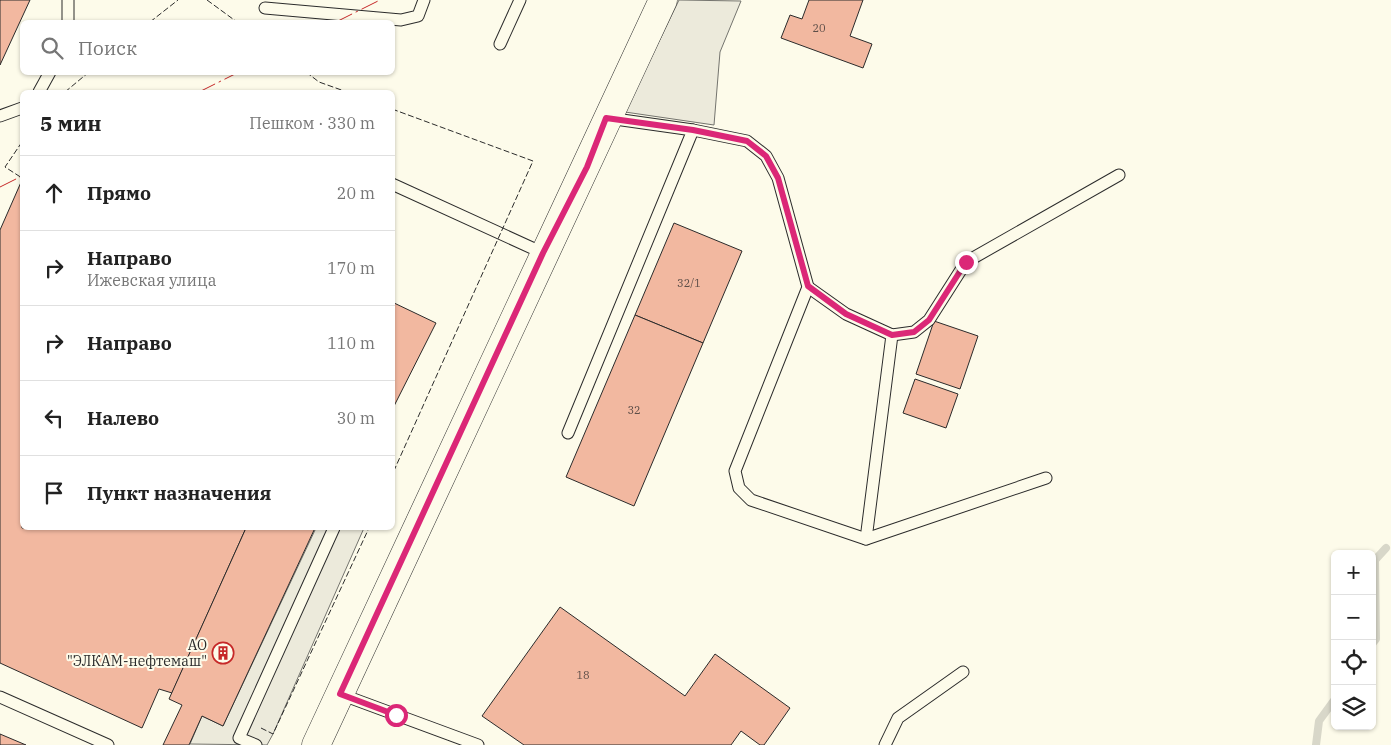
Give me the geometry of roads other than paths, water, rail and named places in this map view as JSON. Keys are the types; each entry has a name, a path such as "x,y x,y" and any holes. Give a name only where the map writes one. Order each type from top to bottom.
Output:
{"street":[{"path":"316,745 543,253 587,167 606,118 662,0"}],"lane":[{"path":"68,0 68,20"},
{"path":"265,8 401,20 418,16 424,0"},
{"path":"500,44 520,0"},
{"path":"40,90 48,75"},
{"path":"0,116 20,109"},
{"path":"606,118 693,130 747,141 766,156 778,178 808,286 735,471 739,488 751,500 866,539 1046,478"},
{"path":"568,433 693,130"},
{"path":"808,286 846,314 892,335 914,332 929,320 966,262 1119,175"},
{"path":"395,185 543,253"},
{"path":"866,539 892,335"},
{"path":"256,745 239,738 333,530"},
{"path":"885,745 898,718 963,672"},
{"path":"340,694 478,745"},
{"path":"0,698 108,745"}],"waterway":[{"path":"1375,640 1375,560 1386,548"},
{"path":"1316,745 1319,721 1331,704"}],"place":[{"name":"АО \"ЭЛКАМ-нефтемаш\"","path":"223,653"}]}
